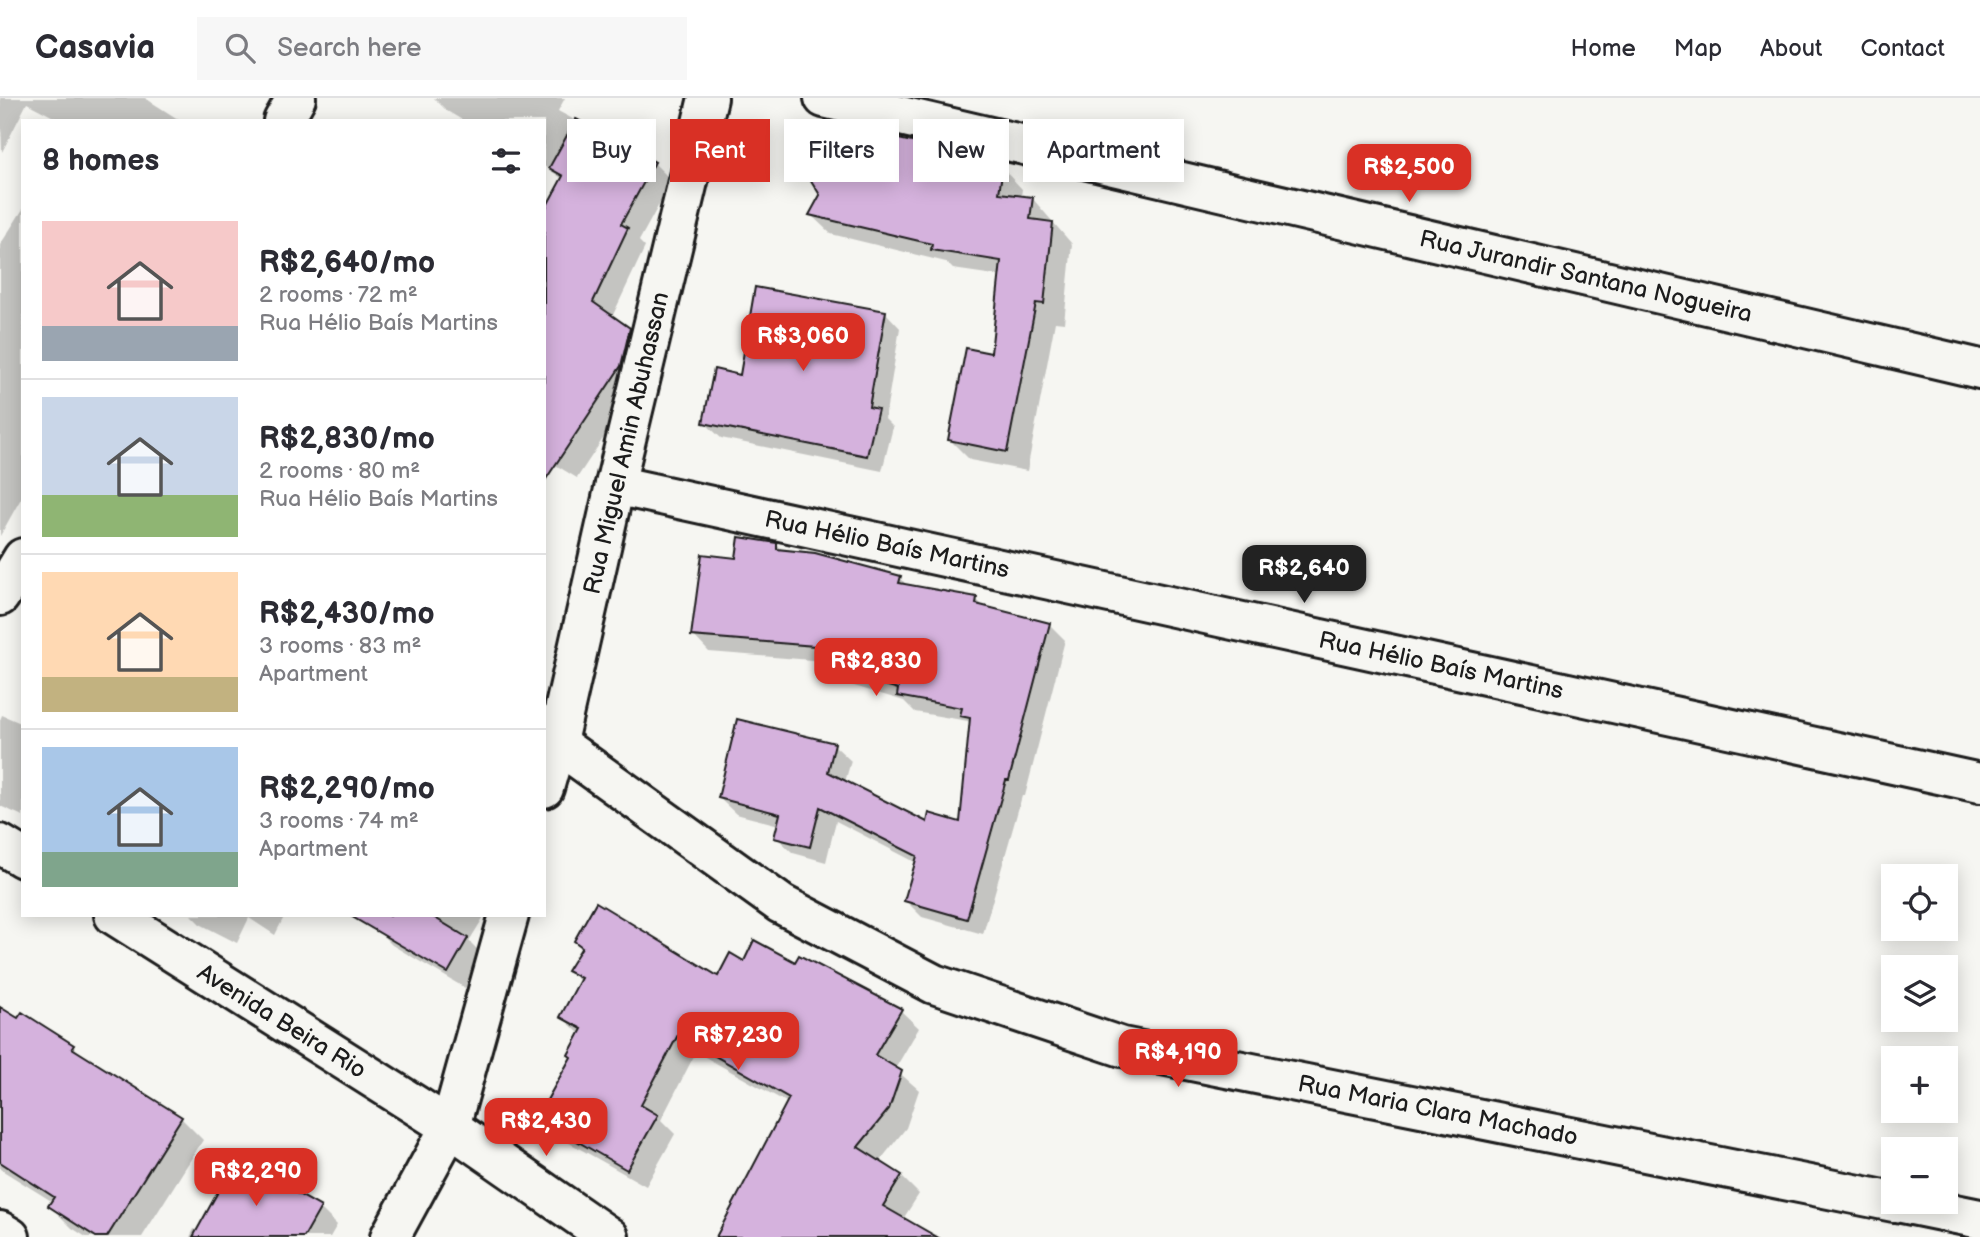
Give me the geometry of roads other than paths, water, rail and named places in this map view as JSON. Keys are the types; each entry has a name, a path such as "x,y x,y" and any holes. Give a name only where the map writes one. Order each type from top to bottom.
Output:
{"street":[{"path":"284,119 296,98"},
{"name":"Rua Miguel Amin Abuhassan","path":"546,774 551,738 708,98"},
{"name":"Rua Jurandir Santana Nogueira","path":"824,98 1980,369"},
{"name":"Rua Hélio Baís Martins","path":"615,485 1980,783"},
{"path":"0,596 21,561"},
{"name":"Rua Maria Clara Machado","path":"551,738 781,904 934,984 1122,1047 1881,1199"},
{"path":"0,844 21,857"},
{"name":"Avenida Beira Rio","path":"117,917 450,1127 609,1237"},
{"path":"390,1237 450,1127 508,917"},
{"name":"Rua Maria Clara Machado","path":"1955,1214 1980,1219"},
{"path":"0,1231 10,1237"}]}
